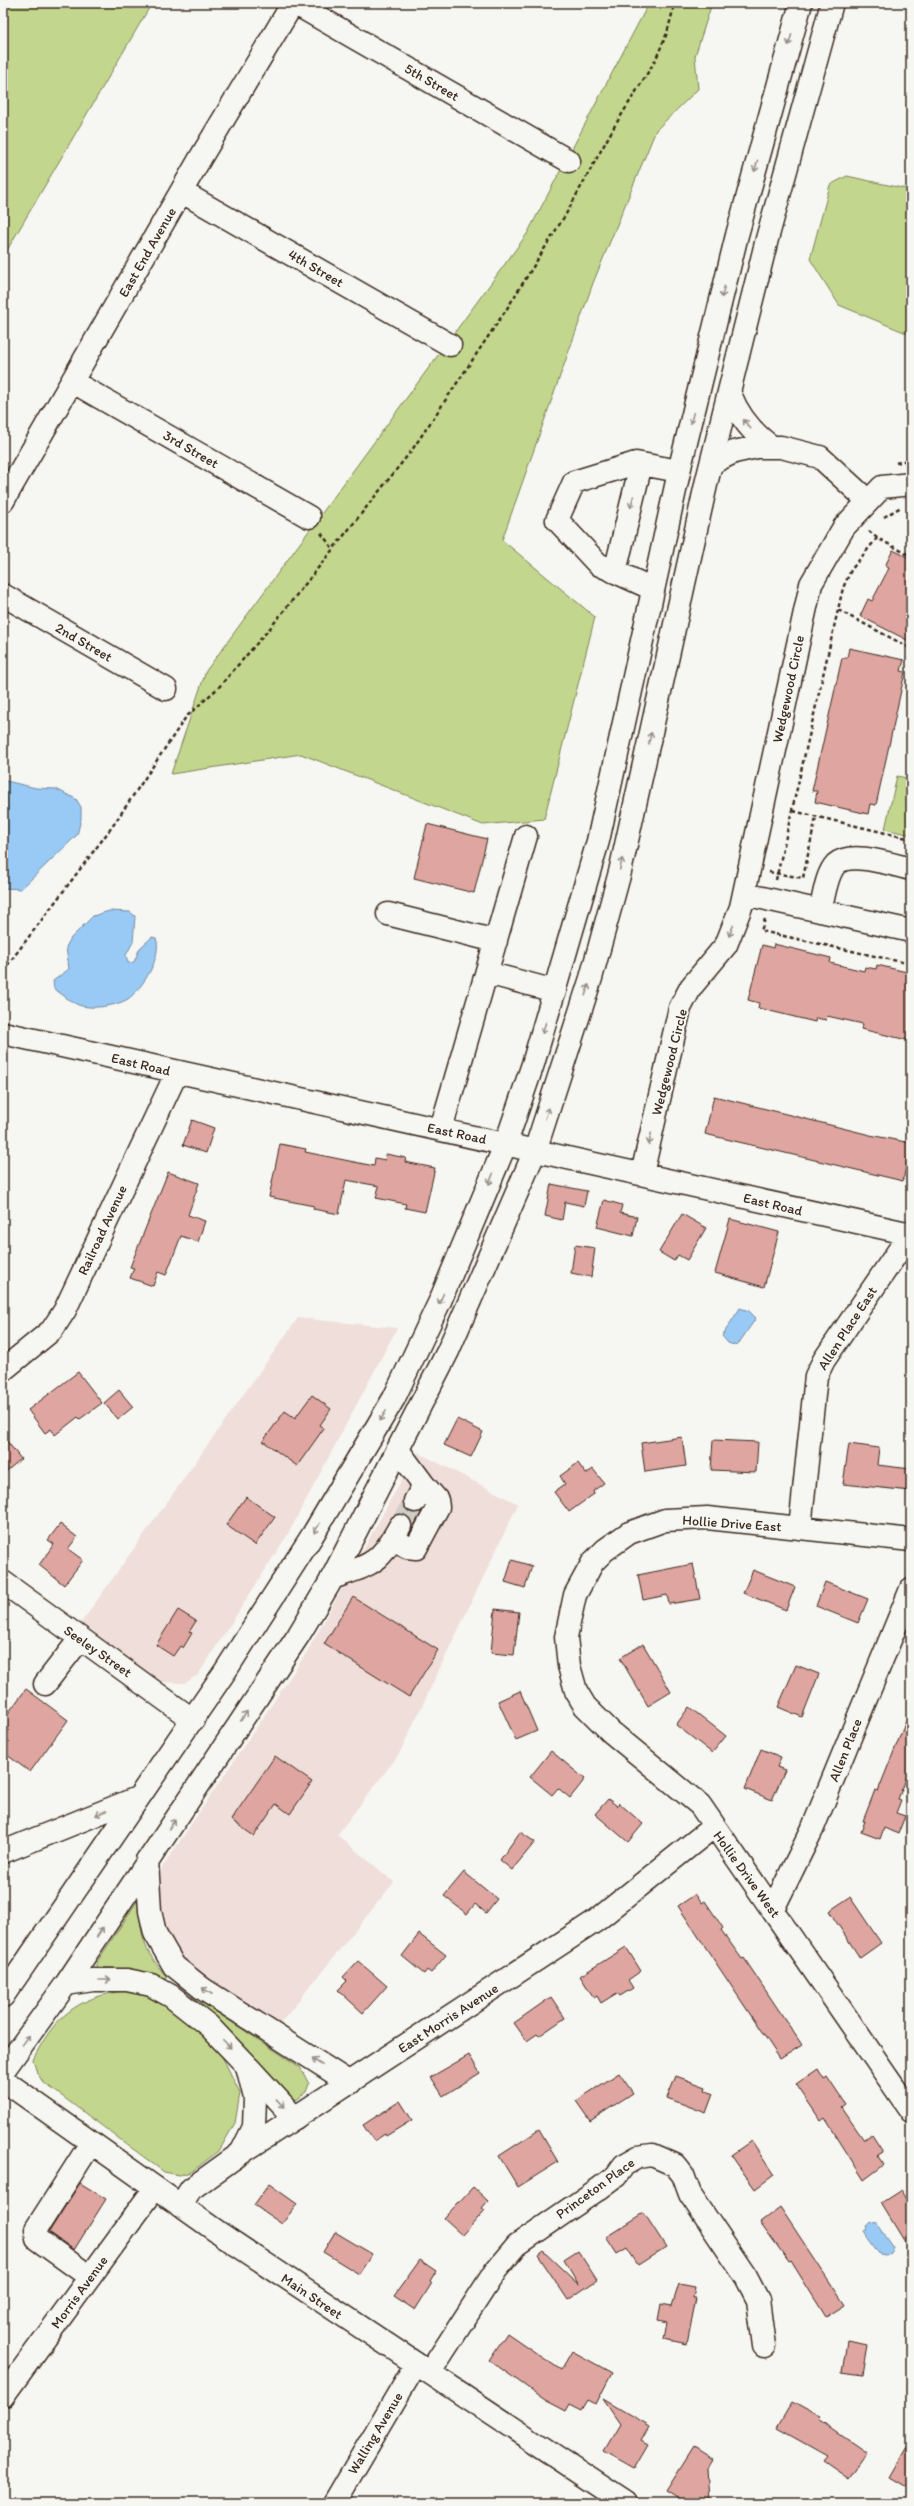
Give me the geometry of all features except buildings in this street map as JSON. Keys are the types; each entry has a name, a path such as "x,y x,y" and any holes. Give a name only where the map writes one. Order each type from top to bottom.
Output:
{"main road":[{"name":"5th Street","path":"293,3 569,161"},
{"name":"East End Avenue","path":"3,501 293,3"},
{"path":"3,1996 137,1798 193,1720 312,1536 394,1398 440,1301 506,1143 555,991 598,841 679,471 739,227 801,3"},
{"path":"3,2071 66,1984 146,1860 298,1636 332,1578 451,1344 535,1151 591,978 620,872 712,463 730,394 766,239 832,3"},
{"name":"4th Street","path":"182,192 450,344"},
{"name":"3rd Street","path":"73,382 309,517"},
{"path":"730,394 739,413 751,430 772,447"},
{"path":"712,463 734,452 757,447 772,447 820,457 868,500"},
{"path":"653,589 598,564 557,520 574,482 636,463 679,471"},
{"path":"615,572 641,464"},
{"name":"Wedgewood Circle","path":"642,1174 680,1008 691,986 726,945 744,894 811,584 844,527 868,500 882,487 911,484"},
{"name":"2nd Street","path":"3,595 166,689"},
{"path":"441,1129 526,836"},
{"path":"820,911 830,876 836,864 850,858 864,859 911,869"},
{"path":"744,894 911,931"},
{"path":"388,914 496,941"},
{"path":"487,973 555,991"},
{"name":"East Road","path":"3,1033 506,1143 535,1151 910,1234"},
{"name":"Railroad Avenue","path":"3,1370 52,1330 65,1310 177,1072"},
{"name":"Allen Place East","path":"800,1528 816,1376 824,1360 910,1234"},
{"path":"332,1578 371,1564 384,1554 397,1533 407,1547 416,1548 438,1507 437,1500 420,1493 398,1450"},
{"name":"Hollie Drive East","path":"568,1656 567,1627 571,1607 584,1576 605,1550 630,1533 665,1520 687,1518 911,1540"},
{"name":"Seeley Street","path":"3,1582 193,1720"},
{"name":"Allen Place","path":"773,1909 812,1830 911,1589"},
{"path":"45,1684 80,1639"},
{"name":"Hollie Drive West","path":"568,1656 576,1690 593,1715 611,1732 700,1805 713,1827 773,1909 911,2111"},
{"path":"3,1852 137,1798"},
{"name":"East Morris Avenue","path":"180,2206 191,2189 241,2153 597,1920 713,1827"},
{"path":"146,1860 150,1911 155,1933 174,1966 203,1989 350,2083"},
{"path":"66,1984 93,1980 127,1980 151,1985 172,1996 209,2026 295,2118"},
{"path":"241,2153 254,2126 255,2098 247,2066"},
{"name":"Main Street","path":"3,2080 180,2206 626,2503"},
{"path":"90,2277 37,2239 36,2229 91,2143"},
{"name":"Princeton Place","path":"423,2368 496,2270 517,2245 600,2188 616,2176 624,2166 638,2157 652,2155 675,2165 683,2175 690,2194 746,2277 758,2300 764,2346"},
{"name":"Morris Avenue","path":"3,2396 155,2188"},
{"name":"Walling Avenue","path":"334,2503 423,2368"}],"path":[{"path":"3,971 112,827 186,717 218,687 271,627 412,450 508,307 566,214 614,127 655,61 667,33 675,3"},
{"path":"879,520 907,506"},
{"path":"867,526 869,533 911,556"},
{"path":"775,884 843,588 851,570 877,538"},
{"path":"838,610 910,648"},
{"path":"793,811 911,839"},
{"path":"766,872 803,878 816,817"},
{"path":"765,918 761,931 911,964"}],"shaded area":[{"path":"298,1318 397,1328 288,1534 198,1675 185,1683 161,1682 81,1623"},
{"path":"417,1452 518,1504 399,1754 337,1835 394,1882 279,2025 205,1980 178,1958 162,1932 157,1898 162,1868 307,1652"}],"green space":[{"path":"3,3 152,3 3,257"},
{"path":"649,3 712,3 695,56 698,89 656,130 593,283 502,540 595,617 544,819 483,825 301,754 171,774 206,671 527,234"},
{"path":"847,176 911,190 911,335 839,305 810,259 830,185"},
{"path":"897,776 911,779 911,835 885,829"},
{"path":"138,1900 144,1942 152,1958 167,1977 164,1981 149,1974 126,1969 97,1967 97,1962"},
{"path":"124,1991 141,1993 176,2009 220,2052 240,2093 235,2123 219,2151 191,2172 179,2175 164,2172 43,2082 37,2073 33,2060 49,2032 58,2021 80,2004 93,1998"},
{"path":"201,2002 300,2067 309,2084 306,2092 295,2100 286,2098 198,2006"}],"water":[{"path":"6,781 36,788 56,789 76,799 81,807 81,819 77,835 21,889 3,888 3,782"},
{"path":"109,911 130,912 135,916 133,942 126,955 128,963 134,962 140,948 152,937 156,938 157,954 145,980 128,999 119,1003 104,1006 84,1007 70,1001 54,989 53,981 69,969 66,947 71,938 93,916"},
{"path":"740,1308 749,1311 756,1318 737,1346 728,1343 722,1336"},
{"path":"871,2222 873,2224 876,2223 893,2247 890,2253 885,2256 880,2255 863,2231 866,2229 865,2226"}],"tunnel":[{"path":"400,1526 415,1501"}]}
